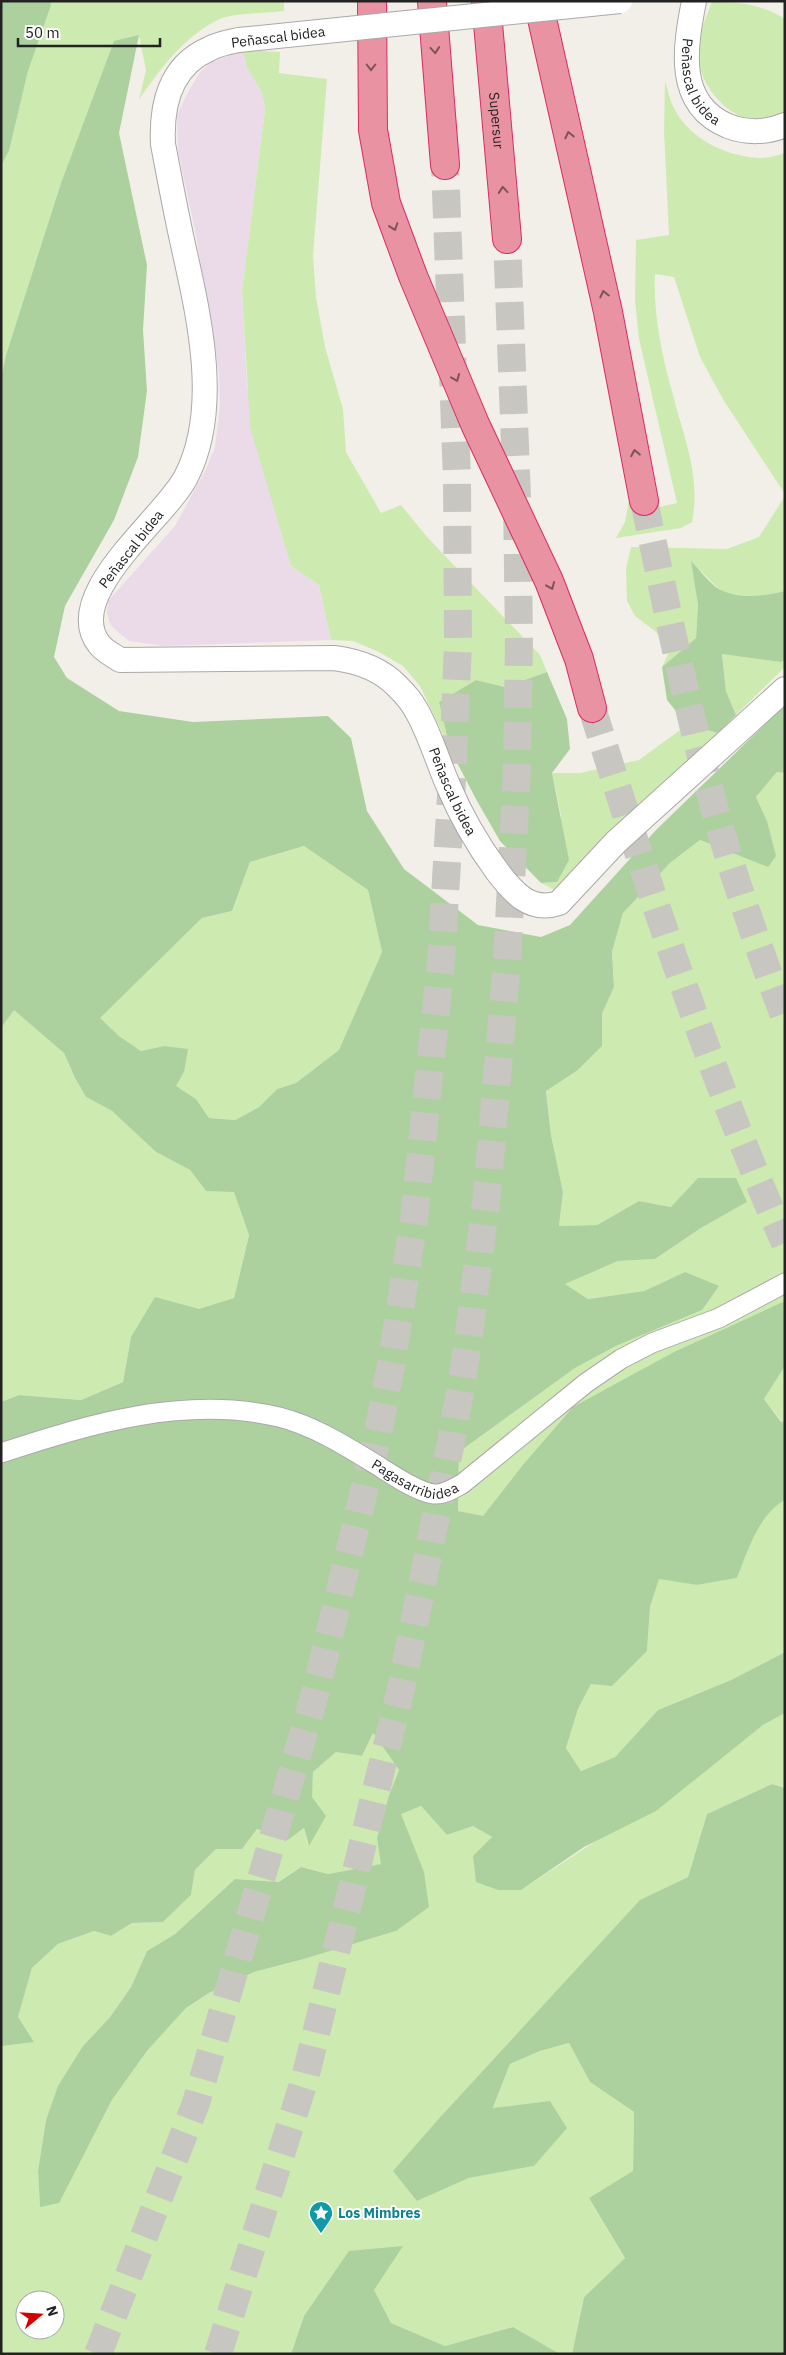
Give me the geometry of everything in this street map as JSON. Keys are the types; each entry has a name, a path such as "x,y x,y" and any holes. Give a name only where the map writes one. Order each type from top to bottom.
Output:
{"highway":[{"path":"372,1 373,130 386,203 412,276 475,424 549,581 572,640 592,708"},
{"path":"432,1 445,165"},
{"name":"Supersur","path":"486,1 507,238"},
{"path":"538,1 608,312 644,501"}],"street":[{"name":"Peñascal bidea","path":"620,1 239,40 209,49 192,60 175,76 164,110 163,144 197,307 203,357 202,421 186,477 114,568 96,594 91,614 92,629 98,643 120,660 334,658 367,666 385,676 399,688 415,708 448,787 478,843 509,886 523,899 535,905 550,906 559,903 616,842 785,689"},
{"name":"Peñascal bidea","path":"694,1 686,39 686,63 690,85 702,107 716,120 733,128 752,132 785,125"},
{"name":"Pagasarribidea","path":"1,1453 81,1428 152,1413 216,1408 279,1418 304,1427 348,1448 404,1481 432,1494 440,1494 462,1484 586,1383 621,1359 652,1343 719,1318 785,1283"}],"shaded area":[{"path":"243,50 247,68 262,93 265,110 242,291 247,386 291,566 319,585 331,640 163,646 129,641 110,624 107,613 108,601 175,526 205,471 215,447 220,405 219,372 195,230 178,152 177,115 201,71 212,62"}],"green space":[{"path":"1,1 50,1 51,5 28,71 9,151 1,166"},
{"path":"50,1 284,1 284,11 225,17 207,26 195,34 174,54 139,100 146,70 139,36 60,186 6,355 1,378 1,166 9,151 28,71"},
{"path":"712,2 759,7 785,19 785,113 770,120 755,120 741,116 727,108 707,84 700,69 698,47 702,28"},
{"path":"139,35 119,133 147,265 143,330 147,391 138,457 114,520 65,606 54,657 67,678 119,711 193,722 328,716 351,738 367,811 404,869 478,925 541,937 570,925 656,830 785,705 785,773 777,772 756,797 767,821 776,856 768,867 700,840 670,863 623,913 612,952 614,987 602,1014 602,1046 578,1070 546,1091 551,1135 563,1192 559,1226 597,1225 639,1201 671,1207 698,1178 736,1178 747,1202 701,1228 655,1259 618,1261 565,1284 588,1299 644,1291 685,1272 719,1286 702,1310 618,1345 575,1368 459,1452 458,1511 483,1516 522,1466 573,1407 674,1352 785,1301 785,1366 764,1399 781,1422 785,1421 785,1500 761,1524 750,1545 737,1578 697,1585 659,1579 650,1607 647,1651 612,1686 591,1684 578,1709 566,1748 581,1771 615,1757 658,1710 731,1680 785,1652 785,1713 763,1725 656,1811 584,1847 521,1890 498,1890 476,1882 473,1856 492,1837 473,1826 447,1835 421,1806 401,1814 424,1872 429,1907 396,1931 254,1972 209,1993 186,2008 147,2051 112,2100 59,2203 40,2207 38,2171 46,2120 58,2086 83,2046 110,2017 131,1987 147,1951 175,1934 235,1879 279,1882 301,1867 328,1874 381,1864 377,1838 389,1795 399,1770 373,1733 362,1756 336,1752 313,1772 312,1797 326,1816 309,1846 304,1828 288,1840 257,1829 242,1849 216,1849 195,1870 191,1895 163,1922 132,1923 111,1936 94,1931 58,1944 32,1968 18,2017 34,2042 1,2046 1,1402 19,1395 81,1400 123,1382 131,1337 155,1297 199,1309 234,1298 249,1235 234,1192 206,1191 190,1170 156,1152 112,1111 86,1097 64,1053 14,1010 1,1028 1,378 6,355 60,186 114,41","holes":["304,846 368,890 382,952 339,1050 296,1083 277,1089 259,1107 235,1120 209,1118 196,1099 176,1086 184,1072 188,1049 164,1046 141,1051 119,1036 100,1018 202,918 232,911 250,862"]},
{"path":"243,50 280,52 279,73 327,79 313,255 316,297 325,347 343,409 346,452 381,513 401,505 428,538 540,655 547,672 505,687 476,680 439,702 450,749 420,686 403,666 379,652 353,641 331,640 319,585 291,566 250,427 242,291 265,110 262,93 247,68"},
{"path":"665,81 675,110 682,121 701,139 724,151 749,157 765,158 785,153 785,494 724,401 700,357 674,277 655,274 655,304 662,350 693,473 694,505 692,522 681,528 616,538 625,522 631,490 636,512 677,503 639,339 635,301 636,240 669,235 664,131"},
{"path":"785,496 785,591 759,596 732,595 717,587 692,562 698,605 696,638 662,667 669,652 656,632 635,616 627,601 626,569 631,547 727,549 759,537"},
{"path":"691,561 719,589 735,595 752,596 785,591 785,660 781,662 722,654 726,691 736,715 718,733 687,725 667,700 662,667 696,638 698,605"},
{"path":"722,653 781,662 785,660 785,667 736,715 726,691"},
{"path":"547,672 567,719 570,749 552,773 569,860 557,882 541,883 500,841 477,801 450,749 439,702 476,680 505,687"},
{"path":"687,725 718,733 632,810 557,891 541,883 557,882 561,815 552,773 580,773 639,760"},
{"path":"777,772 785,773 785,1301 522,1466 483,1517 458,1511 459,1452 575,1368 618,1345 685,1272 644,1291 588,1299 564,1284 618,1261 655,1259 701,1228 747,1202 671,1207 639,1201 597,1225 559,1226 563,1192 551,1135 546,1090 578,1070 602,1046 602,1014 614,987 612,952 623,913 670,863 700,840 723,850 767,821 756,797"},
{"path":"304,846 368,890 382,952 340,1050 296,1083 277,1089 259,1107 235,1120 209,1118 196,1099 175,1086 184,1072 164,1046 141,1051 119,1036 99,1018 202,918 232,911 250,862"},
{"path":"14,1009 64,1053 86,1097 112,1111 156,1152 190,1170 206,1191 234,1191 249,1234 234,1298 131,1337 123,1382 81,1400 19,1395 1,1402 1,1028"},
{"path":"785,1366 785,1421 782,1422 764,1399"},
{"path":"785,1500 785,1652 731,1680 658,1710 615,1757 581,1771 566,1748 578,1709 591,1684 647,1651 650,1607 659,1578 697,1585 737,1578 750,1545 761,1524 776,1506"},
{"path":"785,1713 785,1788 772,1784 707,1814 688,1877 640,1901 443,2114 417,2201 469,2178 534,2166 493,2109 510,2064 540,2051 569,2043 590,2082 634,2112 633,2172 589,2198 625,2258 584,2297 572,2354 560,2354 513,2327 445,2346 391,2323 373,2290 402,2246 304,2316 291,2354 1,2354 1,2046 18,2017 32,1968 58,1944 94,1931 111,1936 132,1923 163,1922 191,1895 195,1870 216,1849 242,1849 257,1829 288,1840 304,1828 308,1845 313,1772 336,1752 362,1756 373,1733 399,1770 389,1795 377,1838 382,1864 328,1874 301,1867 279,1882 235,1879 175,1934 147,1951 131,1987 110,2017 83,2046 46,2120 38,2171 40,2206 89,2145 112,2100 147,2051 186,2008 209,1993 254,1972 396,1931 411,1843 400,1814 421,1806 447,1835 473,1826 492,1837 521,1890 712,1765 763,1725"},
{"path":"772,1784 785,1788 785,2354 572,2354 584,2297 625,2258 589,2198 633,2171 634,2112 590,2082 569,2043 540,2051 510,2064 493,2108 550,2101 567,2128 534,2166 469,2178 417,2201 393,2171 640,1900 688,1877 707,1814"},
{"path":"403,2246 374,2290 391,2323 445,2346 513,2327 560,2354 291,2354 304,2316 349,2251"}],"tunnel":[{"path":"98,2354 196,2103 316,1690 378,1433 393,1354 414,1219 441,962 453,763 458,644 457,479 445,165"},
{"path":"218,2354 305,2078 400,1693 451,1442 466,1356 487,1194 507,961 517,768 519,639 517,498 507,239"},
{"path":"644,501 688,704 708,785 734,874 785,1018"},
{"path":"592,708 635,843 705,1045 730,1111 785,1243"}],"place":[{"name":"Los Mimbres","path":"321,2234"}]}
